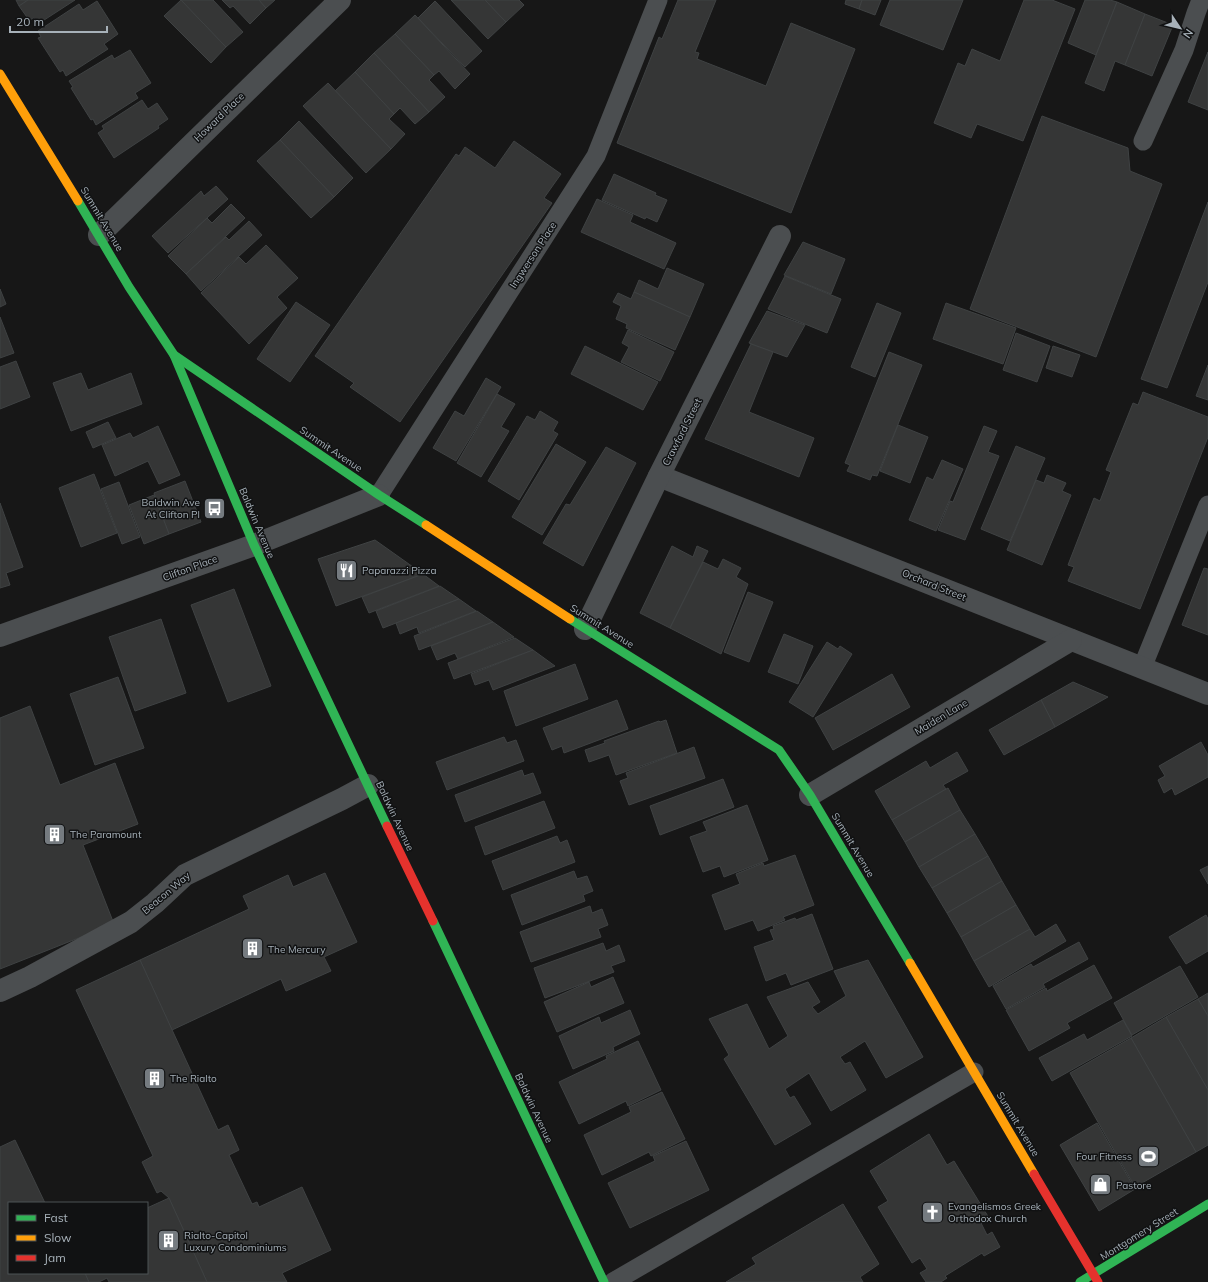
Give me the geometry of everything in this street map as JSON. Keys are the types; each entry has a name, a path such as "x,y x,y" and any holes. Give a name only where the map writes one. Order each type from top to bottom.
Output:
{"main road":[{"name":"Summit Avenue","path":"0,74 5,94 99,235 129,287 174,355 379,495 585,629 779,750 810,795 1096,1278"},
{"name":"Baldwin Avenue","path":"174,355 254,545 604,1282"},
{"name":"Montgomery Street","path":"1080,1282 1096,1278 1208,1204"}],"street":[{"name":"Howard Place","path":"99,235 340,0"},
{"name":"Crawford Street","path":"585,629 780,236"},
{"name":"Orchard Street","path":"660,476 1208,694"},
{"name":"Clifton Place","path":"0,636 254,545 379,495"},
{"name":"Maiden Lane","path":"810,795 1071,640"},
{"name":"Beacon Way","path":"0,991 30,977 131,922 155,903 185,875 368,785"}],"lane":[{"name":"Ingwerson Place","path":"379,495 596,156 658,0"},
{"path":"1143,142 1184,50 1201,0"},
{"path":"1142,668 1208,504"},
{"path":"613,1282 974,1072"}],"building":[{"path":"16,0 28,0 19,6"},
{"path":"28,0 75,0 38,24 34,18 29,20 19,6"},
{"path":"181,0 226,47 211,63 164,16"},
{"path":"181,0 213,0 243,32 226,47"},
{"path":"222,0 259,0 266,8 250,24 233,6 230,8"},
{"path":"259,0 275,0 266,8"},
{"path":"451,0 485,0 506,22 488,39"},
{"path":"485,0 519,0 524,5 506,22"},
{"path":"678,0 716,0 695,52 699,53 697,59 766,86 791,23 855,49 791,213 617,143 659,37 662,39"},
{"path":"846,0 862,0 859,9 845,4"},
{"path":"862,0 881,0 875,15 859,9"},
{"path":"890,0 963,0 943,50 880,25"},
{"path":"1024,0 1052,0 1075,9 1023,141 977,124 971,138 934,123 958,63 965,66 972,49 1000,61"},
{"path":"1085,0 1110,0 1117,2 1096,55 1068,43"},
{"path":"97,1 118,34 104,44 108,49 66,76 63,70 60,72 38,38 41,37 38,31 79,4 83,10"},
{"path":"435,1 482,51 465,67 418,18"},
{"path":"1117,2 1145,14 1125,65 1115,61 1104,91 1085,83"},
{"path":"1145,14 1173,25 1152,76 1125,65"},
{"path":"415,15 470,74 455,89 439,71 434,75 395,34"},
{"path":"395,34 434,75 429,80 445,97 429,112 374,53"},
{"path":"130,50 151,83 135,93 138,98 96,125 93,119 91,120 71,88 73,87 69,81 112,55 114,59"},
{"path":"1208,52 1208,110 1188,102"},
{"path":"374,53 429,112 415,124 400,108 394,114 355,72"},
{"path":"355,72 394,114 389,119 405,134 391,149 335,91"},
{"path":"328,83 391,149 366,173 303,106"},
{"path":"142,100 148,109 157,103 168,119 158,126 159,128 114,158 98,133 104,129 102,126"},
{"path":"1042,116 1128,148 1130,171 1162,184 1096,357 970,309"},
{"path":"299,121 353,178 334,197 280,140"},
{"path":"280,140 334,197 311,218 257,161"},
{"path":"514,141 561,174 544,198 552,203 400,422 350,387 354,383 315,356 456,154 459,156 465,147 495,168"},
{"path":"614,174 656,193 655,195 667,200 657,222 646,217 645,219 602,200"},
{"path":"216,186 228,199 168,253 152,236 201,191 204,196"},
{"path":"597,199 633,215 630,222 676,243 664,269 581,232"},
{"path":"1208,202 1208,282 1167,388 1141,379"},
{"path":"231,204 245,218 186,274 168,256 207,218 212,223"},
{"path":"249,221 262,235 201,291 186,274 226,237 229,240"},
{"path":"803,242 845,259 831,294 784,275"},
{"path":"266,245 298,278 277,297 287,308 249,344 201,293 239,257 246,264"},
{"path":"667,268 704,284 690,317 634,292 639,280 658,289"},
{"path":"785,276 841,299 827,333 768,309"},
{"path":"0,289 6,304 0,307"},
{"path":"634,292 690,317 675,350 626,328 627,324 616,319 621,306 613,302 618,293 631,299"},
{"path":"296,302 330,325 290,382 257,359"},
{"path":"877,303 901,313 875,377 851,367"},
{"path":"946,303 1016,328 1003,364 933,339"},
{"path":"767,311 805,325 787,357 749,343"},
{"path":"0,317 14,353 0,358"},
{"path":"628,330 674,352 660,381 621,362 629,347 622,343"},
{"path":"1016,333 1050,346 1037,382 1003,370"},
{"path":"751,344 773,352 749,412 814,438 799,477 705,439"},
{"path":"585,346 658,382 643,410 571,374"},
{"path":"1053,346 1080,355 1072,377 1046,368"},
{"path":"889,352 922,365 877,476 872,475 870,480 847,471 850,465 845,463"},
{"path":"16,361 30,397 0,409 0,367"},
{"path":"1208,365 1208,400 1196,396"},
{"path":"81,373 88,390 131,373 142,404 71,431 53,383"},
{"path":"486,378 501,387 456,461 433,448 455,411 464,416"},
{"path":"1143,392 1208,417 1208,437 1140,609 1068,581 1074,567 1068,565 1094,498 1100,501 1111,472 1106,470 1133,403 1138,405"},
{"path":"497,394 515,404 501,427 509,431 481,477 457,463"},
{"path":"540,411 558,422 553,431 558,434 519,500 488,481 527,416 535,420"},
{"path":"108,422 116,438 93,448 86,432"},
{"path":"898,425 928,437 910,483 880,471"},
{"path":"158,426 180,475 159,484 148,461 115,476 102,445 130,433 133,438"},
{"path":"984,426 997,431 988,452 999,456 965,540 938,530 950,501 953,502"},
{"path":"556,444 586,462 542,535 512,517"},
{"path":"1016,446 1045,458 1010,541 981,529"},
{"path":"606,447 636,463 583,566 543,543 566,504 570,505"},
{"path":"942,460 963,469 936,531 909,520 927,477 933,480"},
{"path":"94,474 117,533 81,547 59,488"},
{"path":"1047,475 1066,483 1062,491 1071,495 1042,565 1007,550 1036,480 1044,483"},
{"path":"185,481 201,522 169,534 154,493"},
{"path":"119,482 140,537 122,544 101,489"},
{"path":"154,495 169,534 144,544 129,505"},
{"path":"0,503 23,567 6,573 10,585 0,588"},
{"path":"375,540 423,574 336,606 318,559"},
{"path":"672,546 693,557 697,546 708,551 670,628 640,613"},
{"path":"723,559 741,568 736,577 748,584 721,654 670,628 703,562 718,569"},
{"path":"1204,568 1208,569 1208,635 1182,625"},
{"path":"423,574 439,586 369,613 362,597"},
{"path":"440,586 459,599 383,628 376,611"},
{"path":"234,589 271,686 228,702 191,605"},
{"path":"748,592 773,602 749,662 724,652"},
{"path":"459,599 476,611 419,633 417,627 400,634 396,623"},
{"path":"477,611 493,622 419,650 414,636"},
{"path":"161,619 186,693 135,711 109,637"},
{"path":"493,622 514,637 458,659 455,653 437,660 431,646"},
{"path":"784,634 813,646 798,684 768,672"},
{"path":"515,638 533,650 454,679 448,663"},
{"path":"827,642 838,649 840,646 852,654 813,717 789,702"},
{"path":"533,650 555,666 493,690 489,680 475,685 471,674"},
{"path":"575,664 588,699 516,726 504,691"},
{"path":"892,674 910,707 833,750 815,718"},
{"path":"118,677 144,748 95,765 70,694"},
{"path":"1073,682 1108,697 1055,727 1041,700"},
{"path":"617,700 628,729 564,753 562,746 552,750 543,728"},
{"path":"1041,700 1055,727 1004,755 989,730"},
{"name":"The Paramount","path":"30,706 60,785 115,763 138,824 83,845 114,924 0,969 0,718"},
{"path":"666,720 677,753 616,775 609,755 589,762 585,750 605,743 604,741 659,721"},
{"path":"504,737 507,743 516,740 524,761 447,790 436,762"},
{"path":"1201,742 1208,755 1208,777 1175,795 1172,788 1164,793 1158,780 1165,776 1159,766"},
{"path":"694,747 705,778 629,805 620,781 628,778 626,773"},
{"path":"957,752 968,771 943,785 946,789 892,820 875,791 926,761 930,768"},
{"path":"522,770 524,776 533,773 541,793 465,822 455,795"},
{"path":"723,779 734,807 660,835 650,806"},
{"path":"948,788 960,810 905,842 892,820"},
{"path":"544,801 555,828 485,855 475,827"},
{"path":"747,805 768,860 724,877 720,866 703,872 690,837 707,831 703,822"},
{"path":"960,810 975,834 919,867 905,842"},
{"path":"975,834 988,856 932,888 919,867"},
{"path":"557,836 560,843 567,840 575,862 503,890 492,861"},
{"path":"795,855 814,905 783,917 785,920 758,931 753,920 725,930 712,895 740,884 736,874 763,863 764,866"},
{"path":"988,856 1002,881 947,913 932,888"},
{"path":"1208,866 1208,884 1200,870"},
{"path":"574,871 577,879 587,876 593,891 583,895 585,901 522,925 511,895"},
{"name":"The Mercury","path":"325,873 357,942 324,957 331,971 286,991 281,979 172,1030 140,960 249,909 243,896 288,875 293,887"},
{"path":"1002,881 1016,905 961,937 947,913"},
{"path":"1016,905 1030,929 974,961 961,937"},
{"path":"590,906 592,913 602,909 608,925 598,929 601,937 531,962 520,932"},
{"path":"812,914 833,969 791,985 786,973 766,981 754,947 774,940 770,930 774,929 773,926"},
{"path":"1206,915 1208,919 1208,951 1186,964 1169,937"},
{"path":"1056,924 1066,941 989,987 974,961 1030,929 1035,937"},
{"path":"1079,942 1088,959 1043,984 1045,987 1006,1009 993,986 1031,964 1033,967"},
{"path":"603,943 606,951 619,945 625,961 611,966 614,972 545,998 534,968"},
{"name":"The Rialto","path":"140,960 218,1130 228,1125 239,1150 229,1155 252,1204 257,1202 259,1207 302,1187 331,1250 282,1273 287,1282 207,1282 169,1198 161,1191 157,1193 142,1162 153,1156 76,990"},
{"path":"868,960 923,1057 886,1078 865,1041 840,1057 845,1064 850,1062 866,1090 831,1111 809,1073 785,1089 790,1098 794,1096 811,1124 775,1145 724,1059 729,1055 709,1019 747,1004 769,1049 788,1036 767,997 808,982 820,1002 812,1007 818,1014 846,996 834,971"},
{"path":"1094,965 1112,998 1067,1023 1070,1028 1029,1051 1006,1010 1046,988 1047,991"},
{"path":"1180,966 1198,997 1132,1035 1114,1003"},
{"path":"613,977 624,1003 557,1032 544,1002 589,982 591,987"},
{"path":"1208,993 1208,1016 1198,999"},
{"path":"1198,999 1208,1016 1208,1090 1166,1017"},
{"path":"630,1010 640,1034 613,1047 614,1051 573,1069 559,1036 599,1017 601,1023"},
{"path":"1166,1017 1208,1090 1208,1145 1196,1152 1131,1038"},
{"path":"1123,1020 1132,1036 1052,1081 1039,1058 1084,1034 1087,1040"},
{"path":"1131,1038 1196,1152 1135,1187 1070,1073"},
{"path":"638,1041 661,1090 628,1106 626,1101 579,1124 559,1082 607,1059 606,1056"},
{"path":"662,1092 685,1139 651,1156 649,1152 602,1175 584,1135 631,1112 629,1107"},
{"path":"1097,1123 1135,1189 1099,1211 1060,1145"},
{"name":"Evangelismos Greek Orthodox Church","path":"929,1134 947,1165 954,1161 989,1218 981,1223 987,1235 992,1232 1000,1247 984,1256 982,1253 945,1276 947,1278 941,1282 926,1282 920,1273 927,1269 920,1258 912,1263 878,1207 888,1201 870,1171"},
{"path":"15,1140 45,1202 8,1202 8,1274 85,1274 89,1282 0,1282 0,1147"},
{"path":"686,1141 709,1190 630,1228 608,1183 655,1161 653,1156"},
{"name":"Rialto-Capitol Luxury Condominiums","path":"169,1198 207,1282 109,1282 107,1278 99,1282 89,1282 85,1274 148,1274 148,1208"},
{"path":"843,1204 879,1264 860,1277 863,1282 726,1282 756,1264 752,1258"}],"traffic: fast":[{"path":"78,201 129,287 174,355 379,495 426,525"},
{"path":"174,355 254,545 387,826"},
{"path":"570,619 779,750 810,795 910,963"},
{"path":"433,921 604,1282"},
{"path":"1080,1282 1208,1204"}],"traffic: slow":[{"path":"0,74 78,201"},
{"path":"426,525 570,619"},
{"path":"910,963 1034,1174"}],"traffic: jam":[{"path":"387,826 433,921"},
{"path":"1034,1174 1098,1282"}],"place":[{"name":"Baldwin Ave At Clifton Pl","path":"215,508"},
{"name":"Paparazzi Pizza","path":"346,570"},
{"name":"The Paramount","path":"55,834"},
{"name":"The Mercury","path":"252,949"},
{"name":"The Rialto","path":"155,1078"},
{"name":"Four Fitness","path":"1148,1156"},
{"name":"Pastore","path":"1100,1185"},
{"name":"Evangelismos Greek Orthodox Church","path":"933,1212"},
{"name":"Rialto-Capitol Luxury Condominiums","path":"168,1241"}]}
